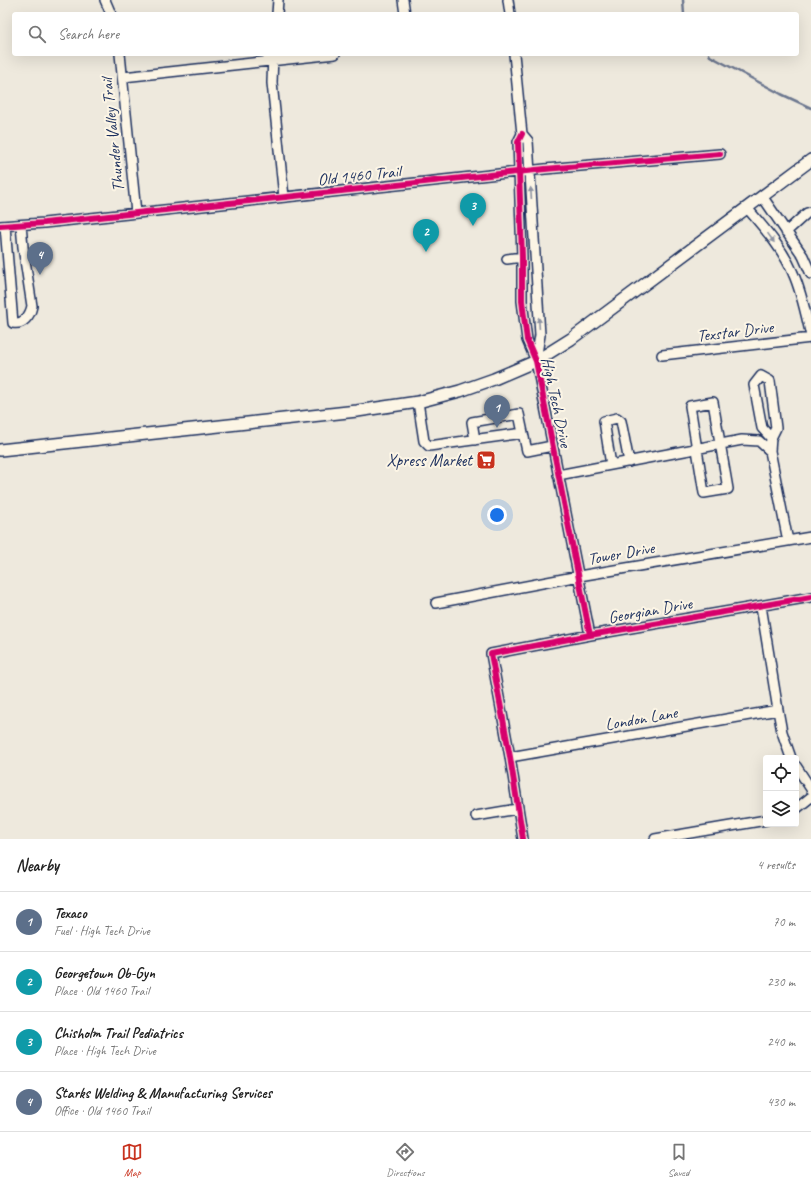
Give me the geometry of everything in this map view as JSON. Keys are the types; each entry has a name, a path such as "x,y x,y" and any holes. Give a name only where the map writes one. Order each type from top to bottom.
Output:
{"main road":[{"path":"0,450 357,411 418,402 460,391 494,379 536,361 571,339 811,160"}],"street":[{"path":"105,0 110,12"},
{"path":"277,12 278,0"},
{"path":"403,0 405,12"},
{"path":"508,0 510,12"},
{"name":"Thunder Valley Trail","path":"120,56 136,213"},
{"path":"123,77 273,58 304,56"},
{"path":"514,56 522,134"},
{"path":"273,58 272,83 284,197"},
{"name":"High Tech Drive","path":"536,361 540,335 530,171 528,141 522,134 518,142 520,172 522,301 527,340 536,361 590,635"},
{"name":"Old 1460 Trail","path":"3,226 520,172 720,154"},
{"path":"762,196 803,256 811,274"},
{"path":"747,208 767,233 790,268 798,286 811,337"},
{"path":"786,232 807,213 811,212"},
{"path":"3,226 13,323 16,324 22,322 30,315 32,306 21,225"},
{"path":"507,259 522,257"},
{"name":"Texstar Drive","path":"662,355 811,337"},
{"path":"771,438 762,428 754,385 760,376 770,382 776,428 771,438 770,451 788,541"},
{"path":"418,402 424,441 430,446 523,433"},
{"path":"713,402 728,489 704,493 697,449 690,406 713,402"},
{"path":"475,440 472,422 519,414 527,451 552,446"},
{"path":"611,465 604,421 617,418 621,421 629,462"},
{"path":"558,475 742,440 759,441 770,451"},
{"name":"Tower Drive","path":"436,603 579,576 811,537"},
{"name":"Georgian Drive","path":"523,839 491,654 590,635 811,597"},
{"path":"761,606 782,732 790,755"},
{"name":"London Lane","path":"510,757 778,710"},
{"path":"799,771 811,789"},
{"path":"799,807 811,797"},
{"path":"476,816 517,809"},
{"path":"655,839 763,821"}],"waterway":[{"path":"683,0 684,12"},
{"path":"710,56 781,94 811,108"}],"cycle path":[{"path":"522,134 518,142 522,301 527,340 536,361 590,635"},
{"path":"0,226 44,223 545,169 720,154"},
{"path":"523,839 491,654 590,635 811,597"}],"place":[{"name":"Chisholm Trail Pediatrics","path":"473,226"},
{"name":"Georgetown Ob-Gyn","path":"426,252"},
{"name":"Starks Welding & Manufacturing Services","path":"40,275"},
{"name":"Texaco","path":"497,428"},
{"name":"Xpress Market","path":"486,460"}]}
